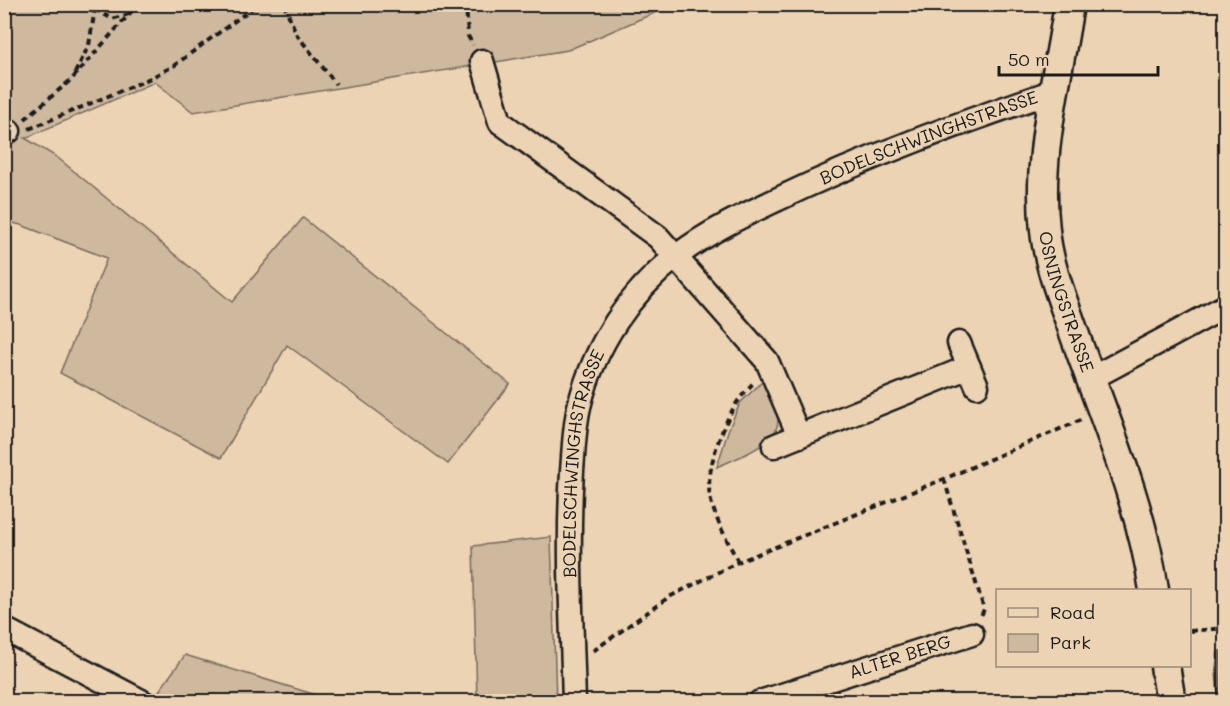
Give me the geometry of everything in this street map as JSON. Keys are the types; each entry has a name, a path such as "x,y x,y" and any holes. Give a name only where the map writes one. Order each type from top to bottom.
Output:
{"main road":[{"name":"OSNINGSTRASSE","path":"1069,4 1044,160 1045,231 1052,265 1140,522 1154,589"},
{"path":"1166,667 1171,702"}],"street":[{"path":"482,61 500,122 646,227 676,256 767,361 799,436"},
{"name":"BODELSCHWINGHSTRASSE","path":"574,702 570,525 575,434 580,404 594,360 616,322 645,286 676,256 726,224 805,186 927,137 1054,91"},
{"path":"1090,379 1226,306"},
{"path":"774,446 973,376 959,342"},
{"path":"4,629 143,702"},
{"name":"ALTER BERG","path":"760,702 972,634"}],"path":[{"path":"14,131 72,79 138,4"},
{"path":"14,131 142,82 172,67 258,4"},
{"path":"284,4 297,35 336,84"},
{"path":"466,4 468,36 482,61"},
{"path":"72,79 89,45 94,7 112,19 130,14"},
{"path":"738,562 715,512 709,485 715,454 737,402 755,381 771,372"},
{"path":"573,665 669,597 738,562 944,479 1070,424"},
{"path":"944,479 984,609 972,634"},
{"path":"1191,631 1226,628"}],"green space":[{"path":"4,5 673,5 568,50 193,112 155,82 25,138 58,158 232,302 303,218 510,384 448,464 287,345 221,458 60,373 107,258 5,221"},
{"path":"764,380 777,410 776,429 771,437 755,450 717,467 728,431 740,403"},
{"path":"551,537 556,701 477,701 473,546"},
{"path":"185,655 336,701 178,701 159,691"}],"waterway":[{"path":"1223,239 1226,232"},
{"path":"1220,653 1218,670 1221,702"}]}
